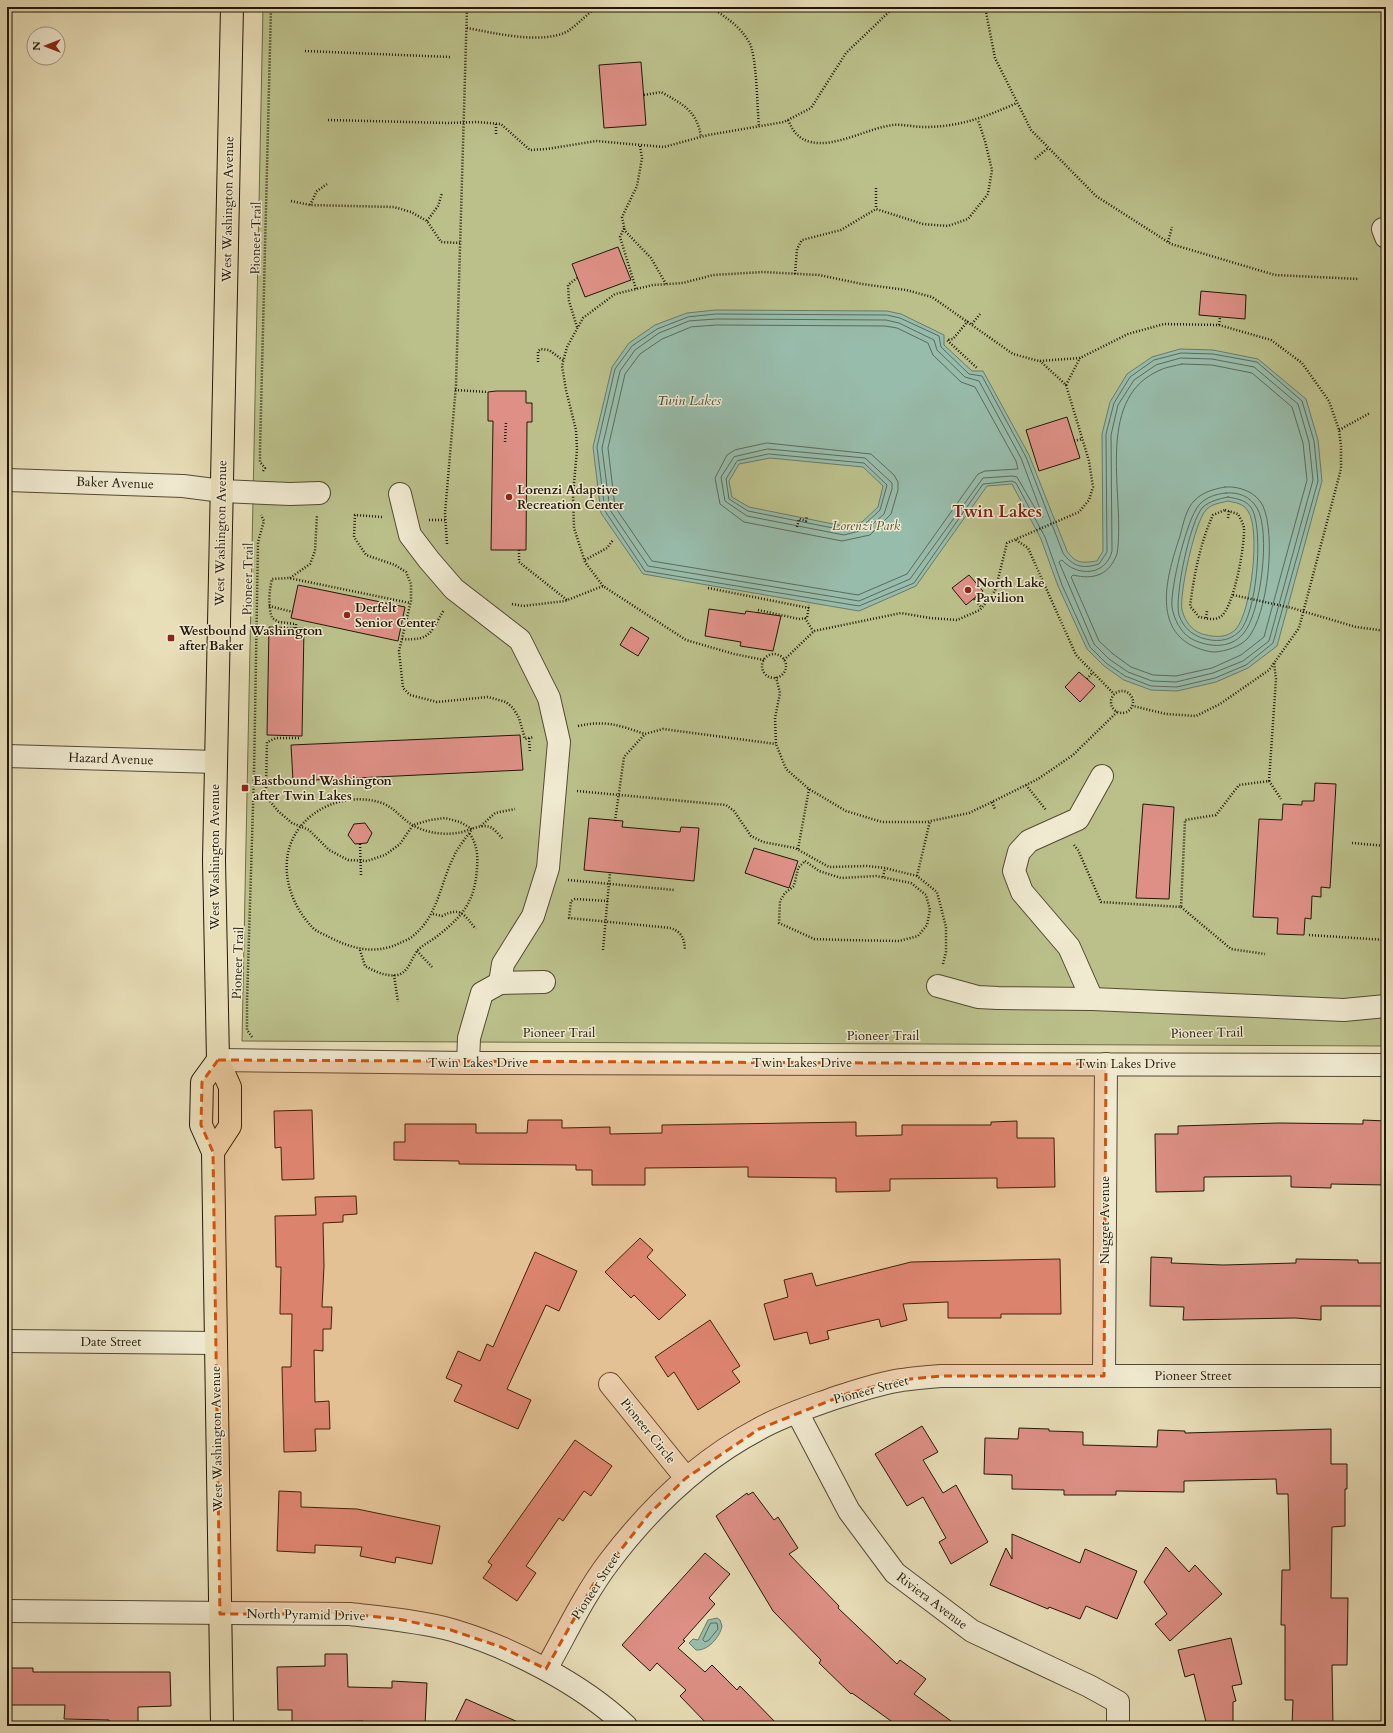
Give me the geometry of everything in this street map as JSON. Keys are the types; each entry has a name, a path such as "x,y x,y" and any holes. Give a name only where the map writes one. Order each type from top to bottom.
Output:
{"main road":[{"name":"West Washington Avenue","path":"222,1726 213,1152 201,1125 202,1082 218,1060 214,860 232,7"}],"street":[{"name":"Baker Avenue","path":"7,480 183,486 222,491 290,494 319,493"},
{"path":"400,494 410,535 456,590 520,640 549,698 557,731 559,742 548,868 533,916 503,964 500,983"},
{"name":"Hazard Avenue","path":"7,756 216,762"},
{"path":"1092,999 1069,947 1022,892 1014,871 1019,852 1029,841 1078,819 1102,776"},
{"path":"468,1063 469,1038 482,993 500,983 544,982"},
{"path":"938,986 978,997 1092,999 1344,1010 1386,1006"},
{"name":"Twin Lakes Drive","path":"218,1060 468,1063 1386,1065"},
{"name":"Nugget Avenue","path":"1104,1376 1106,1064"},
{"name":"Date Street","path":"7,1341 216,1343"},
{"name":"Pioneer Street","path":"546,1669 593,1585 608,1562 649,1514 686,1478 717,1454 759,1429 797,1412 849,1393 901,1380 941,1376 1386,1376"},
{"name":"Pioneer Circle","path":"610,1384 686,1478"},
{"name":"Riviera Avenue","path":"797,1412 849,1512 895,1573 972,1631 1089,1686 1118,1702 1118,1726"},
{"name":"North Pyramid Drive","path":"7,1612 350,1614 398,1620 451,1630 501,1647 546,1669 588,1697 626,1726"}],"path":[{"name":"Pioneer Trail","path":"265,468 260,462 260,450 271,7"},
{"path":"447,549 445,513 455,390 462,123 467,7"},
{"path":"467,28 515,37 544,37 567,31 597,7"},
{"path":"328,120 496,123 501,124 530,150 547,150 596,141 664,147 701,137 760,127 788,120 811,108 846,53 891,8 898,7"},
{"path":"985,7 995,58 1031,130 1096,196 1168,242 1275,275 1359,279"},
{"path":"713,8 737,26 750,43 754,58 760,127"},
{"path":"305,50 450,57"},
{"path":"644,95 661,92 684,105 695,115 701,137"},
{"path":"788,120 795,135 811,142 835,142 895,125 931,127 959,125 978,120 1017,103"},
{"path":"795,274 797,249 802,240 841,230 876,209 923,224 948,226 968,219 988,194 992,170 978,120"},
{"path":"496,123 496,134"},
{"path":"640,146 642,158 637,186 622,217 625,228 650,258 666,284"},
{"path":"1035,159 1048,148"},
{"path":"310,205 317,191 326,184"},
{"path":"876,188 876,209"},
{"path":"427,222 438,206 442,193"},
{"path":"291,201 310,205 394,207 412,212 427,222 441,242 460,243"},
{"path":"1168,242 1172,227"},
{"path":"625,228 620,237 636,289"},
{"path":"764,660 734,654 686,640 603,586 584,560 574,528 572,494 577,450 576,430 566,390 562,366 567,347 583,318 615,294 653,285 683,284 713,275 763,272 818,275 862,284 906,290 932,297 1013,354 1040,361 1080,358 1128,334 1164,324 1219,325 1271,340 1302,363 1329,401 1339,430 1342,446 1341,469 1299,628 1269,670 1220,704 1196,716 1166,714 1132,706"},
{"path":"577,278 568,285 569,301 577,328"},
{"path":"972,324 980,314"},
{"path":"1219,325 1220,317"},
{"path":"968,321 953,339 947,340 978,369"},
{"path":"538,362 538,351 541,349 549,350 564,361"},
{"path":"1066,385 1080,358"},
{"path":"784,660 775,654 768,656 762,665 764,673 771,677 776,677 784,671 784,660 813,632 901,614 957,620 980,610 995,591 1007,543 1079,512 1088,500 1093,487 1082,439 1066,385 1040,361"},
{"path":"455,390 488,392"},
{"path":"1339,430 1370,413"},
{"path":"505,442 506,422"},
{"path":"1074,441 1082,439"},
{"path":"1225,510 1238,514 1244,527 1239,569 1233,595 1226,611 1221,617 1199,617 1190,606 1193,585 1208,527 1213,514 1225,510"},
{"path":"1228,518 1230,511"},
{"path":"289,578 310,564 315,551 317,514"},
{"path":"356,514 354,537 366,555 395,565 406,572 411,584 410,604 399,651 403,688 410,695 437,702 488,697 506,702 513,708 519,718 525,739 597,722 619,725 645,734"},
{"path":"797,527 799,519 806,521 807,516"},
{"name":"Pioneer Trail","path":"258,1039 252,1038 247,1030 247,1001 254,766 258,542 264,521"},
{"path":"584,560 607,548 613,540"},
{"path":"1016,540 1028,548 1076,655 1114,694"},
{"path":"519,550 519,562 567,600"},
{"path":"296,628 296,624 279,622 272,618 269,606 270,586 272,579 289,578 410,604"},
{"path":"509,604 523,606 567,600 603,586"},
{"path":"708,588 809,607 807,618 799,619 758,610 758,613"},
{"path":"402,640 417,640 431,634 456,590"},
{"path":"1233,595 1292,608 1356,627 1386,631"},
{"path":"974,599 982,608"},
{"path":"269,606 292,612"},
{"path":"1206,618 1207,611"},
{"path":"805,618 813,632"},
{"path":"1274,663 1276,679 1269,781 1281,799"},
{"path":"1087,679 1093,672"},
{"path":"776,677 780,693 775,718 776,744 786,769 808,789 846,811 882,822 907,823 930,821 969,813 1038,779 1073,755 1117,712 1128,712 1132,706 1133,699 1128,693 1121,691 1114,694"},
{"path":"1114,694 1111,704 1117,712"},
{"path":"454,696 455,701"},
{"path":"615,821 624,757 645,734 662,729 776,744"},
{"path":"299,738 276,738 267,742 266,791 269,800 278,811 292,823 309,830 329,850 348,860 367,862 385,855 400,844 413,825 430,820 446,818 460,822 472,829"},
{"path":"528,738 530,753"},
{"path":"1181,906 1185,820 1216,815 1239,785 1269,781"},
{"path":"555,788 618,796 726,805 734,811 751,836 763,842 798,849 829,867 867,866 885,868 917,876 937,892 946,927 946,952 938,986"},
{"path":"798,849 808,789"},
{"path":"472,829 454,856 433,914 413,936 389,948 360,949 343,945 314,929 298,910 288,887 286,861 291,843 301,827 314,814 330,804 359,799 382,804 402,815 413,825 437,834 459,833 472,829 481,826 495,813 515,809"},
{"path":"992,802 995,809"},
{"path":"917,876 930,821"},
{"path":"481,826 492,828 503,839"},
{"path":"360,949 365,966 383,974 397,975 407,969 417,951 440,934 462,913 472,899 478,861 476,849 469,833"},
{"path":"1352,843 1386,846"},
{"path":"360,844 360,875"},
{"path":"805,862 818,871 841,878 883,877 911,883 926,895 930,910 927,925 918,936 899,941 814,939 779,923 780,901 785,893 794,886 798,868 805,862"},
{"path":"883,877 885,868"},
{"path":"603,950 610,872"},
{"path":"545,878 674,890"},
{"path":"608,901 575,899 571,901 568,912 569,918 606,923 671,928 678,931 684,937 685,950"},
{"path":"1101,902 1181,906 1231,949 1265,954"},
{"path":"433,914 442,916 451,911 457,911 462,913 476,929"},
{"path":"1309,935 1386,940"},
{"path":"417,951 432,967"},
{"path":"394,975 398,1002"}],"highlighted area":[{"path":"218,1060 1106,1064 1104,1376 941,1376 901,1380 849,1393 759,1429 686,1478 649,1514 593,1585 546,1669 501,1647 451,1630 398,1619 350,1614 220,1614 213,1152 201,1125 202,1082"}],"green space":[{"name":"Lorenzi Park","path":"263,7 1386,7 1386,1046 242,1041"}],"water":[{"name":"Twin Lakes","path":"716,310 887,311 901,314 944,335 944,345 972,371 983,371 1029,455 1067,551 1073,558 1080,562 1097,561 1103,551 1102,434 1110,402 1127,374 1152,357 1180,349 1213,350 1258,359 1306,399 1318,440 1322,481 1277,646 1248,668 1216,682 1177,691 1151,690 1124,680 1104,666 1087,649 1058,586 1041,539 1012,484 987,486 916,586 859,611 643,574 601,513 593,447 612,367 629,343 655,325 687,313","holes":["770,458 863,467 883,486 878,507 862,522 843,526 749,507 732,497 729,481 739,464","1228,501 1244,506 1252,521 1254,552 1250,589 1246,606 1236,629 1224,636 1211,636 1202,634 1192,628 1185,618 1182,610 1183,589 1193,542 1202,517 1210,506"]},
{"path":"717,1618 720,1620 722,1626 719,1635 709,1646 696,1650 689,1643 693,1639 698,1640 708,1620"}],"building":[{"path":"641,62 646,125 604,128 599,65"},
{"path":"618,247 631,280 585,297 572,264"},
{"path":"1201,291 1246,295 1245,319 1199,315"},
{"name":"Lorenzi Adaptive Recreation Center","path":"526,391 526,403 532,403 532,422 527,422 526,550 491,550 493,421 488,421 488,392"},
{"path":"1067,417 1080,458 1039,471 1026,430"},
{"name":"North Lake Pavilion","path":"969,575 983,591 966,605 952,588"},
{"name":"Derfelt Senior Center","path":"298,585 405,607 398,641 291,618"},
{"path":"709,609 745,614 746,611 781,616 773,651 740,646 741,642 705,636"},
{"path":"269,627 304,628 302,736 267,735"},
{"path":"631,627 649,638 638,656 620,645"},
{"path":"1079,672 1095,686 1080,702 1065,687"},
{"path":"520,735 523,770 293,781 291,745"},
{"path":"1315,783 1336,784 1330,888 1321,887 1321,897 1312,896 1311,919 1305,918 1304,935 1277,934 1278,918 1253,917 1259,819 1282,820 1283,804 1302,805 1302,801 1314,801"},
{"path":"1143,804 1174,807 1169,899 1136,898"},
{"path":"589,818 623,821 622,827 680,832 681,827 699,828 694,881 584,870"},
{"path":"365,823 372,833 367,843 355,844 348,835 354,824"},
{"path":"754,848 798,861 789,888 745,873"},
{"path":"312,1110 314,1179 282,1180 281,1147 275,1148 274,1111"},
{"path":"528,1120 562,1120 562,1128 610,1127 610,1134 662,1133 662,1125 856,1122 856,1136 902,1135 902,1125 991,1125 991,1122 1017,1121 1017,1138 1054,1138 1055,1187 997,1188 997,1178 890,1179 890,1191 836,1192 836,1178 748,1177 748,1167 645,1168 645,1185 592,1185 592,1170 576,1170 576,1165 459,1164 459,1161 394,1160 394,1142 405,1142 405,1124 476,1124 476,1133 527,1133"},
{"path":"1363,1120 1386,1121 1386,1185 1331,1184 1331,1188 1291,1187 1291,1176 1204,1177 1204,1191 1156,1192 1155,1134 1178,1134 1178,1126 1279,1123 1363,1124"},
{"path":"356,1196 357,1214 343,1215 343,1222 323,1223 324,1266 322,1307 332,1307 331,1329 323,1329 323,1351 314,1350 315,1402 329,1401 330,1429 315,1429 316,1451 284,1452 282,1367 291,1367 292,1314 280,1314 281,1267 276,1267 275,1216 316,1215 315,1197"},
{"path":"640,1238 653,1250 647,1257 686,1295 659,1320 634,1295 631,1298 605,1272"},
{"path":"535,1252 577,1271 559,1311 546,1305 507,1389 531,1400 518,1429 454,1401 462,1385 446,1378 458,1351 480,1361 487,1344 493,1347"},
{"path":"1151,1257 1172,1258 1171,1263 1223,1265 1296,1263 1296,1259 1358,1260 1358,1263 1386,1263 1386,1306 1321,1306 1321,1320 1295,1318 1183,1320 1184,1307 1150,1306"},
{"path":"1060,1259 1061,1314 1001,1314 1001,1318 948,1318 948,1302 903,1304 907,1320 881,1327 879,1319 827,1331 829,1339 810,1344 807,1332 774,1340 764,1304 788,1297 784,1280 812,1273 816,1286 911,1262"},
{"path":"710,1320 740,1366 732,1371 740,1382 698,1410 674,1372 668,1377 655,1357"},
{"path":"922,1426 938,1452 923,1460 943,1493 956,1485 988,1542 951,1564 939,1542 946,1538 923,1497 907,1506 875,1454"},
{"path":"1019,1428 1083,1432 1083,1445 1157,1447 1158,1430 1185,1431 1185,1433 1331,1429 1331,1464 1347,1464 1347,1489 1345,1489 1345,1526 1332,1527 1331,1598 1348,1598 1347,1665 1332,1665 1333,1726 1292,1726 1293,1700 1285,1700 1285,1625 1281,1625 1282,1570 1290,1570 1288,1494 1277,1494 1276,1479 1184,1481 1184,1492 1116,1491 1116,1495 1064,1495 1064,1490 1012,1489 1012,1475 984,1474 985,1438 1018,1439"},
{"path":"575,1440 612,1466 591,1496 584,1491 563,1521 559,1518 526,1566 536,1573 517,1601 483,1578 492,1565 488,1562"},
{"path":"279,1491 301,1492 301,1507 357,1509 440,1526 432,1564 396,1557 395,1563 360,1556 362,1547 315,1545 315,1553 277,1551"},
{"path":"753,1492 774,1520 778,1517 798,1548 789,1554 839,1606 838,1608 897,1664 900,1660 926,1679 914,1694 958,1726 898,1726 852,1693 851,1694 819,1663 821,1660 773,1611 716,1516 747,1493 748,1495"},
{"path":"1012,1534 1080,1563 1085,1549 1137,1571 1117,1619 1086,1606 1080,1619 1049,1607 1048,1609 990,1585 1006,1548 1012,1559"},
{"path":"1166,1547 1189,1572 1195,1565 1222,1594 1170,1641 1155,1624 1167,1614 1144,1582"},
{"path":"705,1553 730,1574 709,1598 715,1604 683,1640 685,1641 678,1648 705,1672 712,1665 737,1690 740,1686 779,1726 709,1726 680,1696 686,1690 657,1663 650,1671 622,1645"},
{"path":"1231,1638 1242,1684 1232,1686 1236,1701 1233,1702 1233,1726 1207,1726 1194,1674 1185,1677 1178,1650"},
{"path":"325,1654 347,1654 348,1687 392,1688 392,1681 427,1683 425,1726 363,1726 363,1721 292,1722 292,1710 278,1710 277,1667 325,1666"},
{"path":"7,1668 33,1668 33,1672 170,1672 171,1706 138,1707 138,1726 109,1726 109,1720 64,1719 65,1705 7,1705"},
{"path":"466,1699 527,1726 453,1726"}],"place":[{"name":"Lorenzi Adaptive Recreation Center","path":"509,497"},
{"name":"North Lake Pavilion","path":"968,590"},
{"name":"Derfelt Senior Center","path":"347,615"},
{"name":"Westbound Washington after Baker","path":"171,638"},
{"name":"Eastbound Washington after Twin Lakes","path":"245,788"}],"district":[{"name":"Twin Lakes","path":"997,511"}]}
